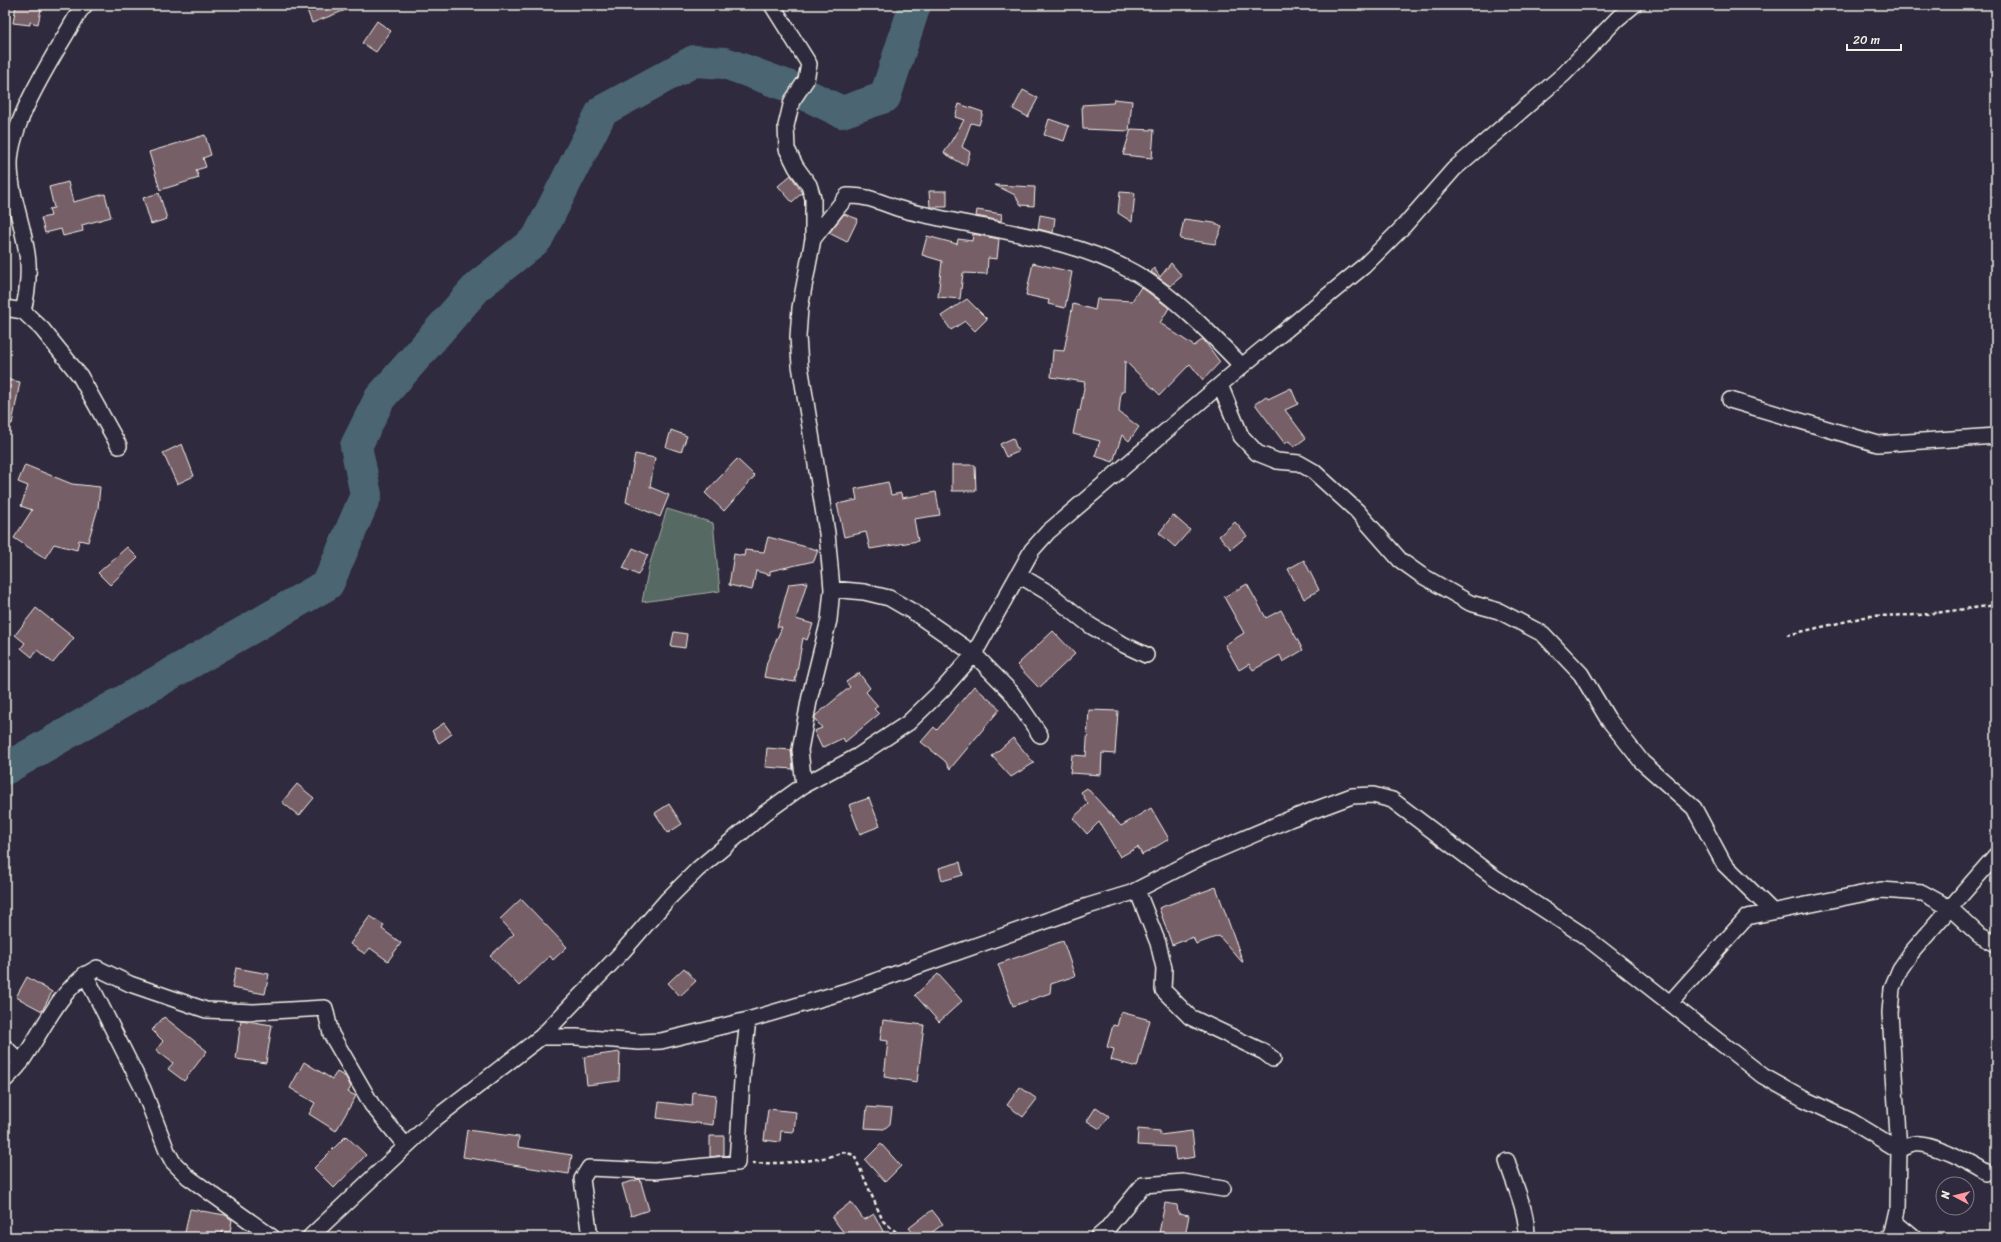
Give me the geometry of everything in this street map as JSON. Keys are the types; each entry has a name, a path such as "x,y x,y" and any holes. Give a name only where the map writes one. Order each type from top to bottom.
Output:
{"street":[{"path":"23,311 28,289 28,262 12,184 10,163 14,136 33,91 84,5"},
{"path":"772,5 809,64 806,80 792,101 786,126 787,149 796,167 809,185 813,198 813,239 800,308 798,337 800,365 827,533 832,589 829,620 810,696 800,750 804,785"},
{"path":"310,1237 436,1118 541,1037 623,951 668,899 698,869 764,813 804,785 858,756 908,723 944,688 974,654 1032,550 1048,532 1242,366 1364,266 1403,227 1454,169 1564,74 1617,19 1634,5"},
{"path":"813,239 840,203 847,196 856,196 873,199 898,208 1056,242 1108,260 1136,274 1157,289 1203,327 1242,366"},
{"path":"5,308 23,311 42,329 80,376 119,446"},
{"path":"1220,385 1242,436 1257,454 1277,460 1299,463 1313,471 1357,510 1400,560 1421,576 1470,603 1499,611 1543,634 1581,674 1608,719 1642,762 1694,808 1724,864 1772,912"},
{"path":"1730,400 1878,444 1996,436"},
{"path":"1019,575 1050,593 1092,626 1120,643 1146,654"},
{"path":"832,589 864,592 889,598 915,613 974,654 1011,692 1040,735"},
{"path":"541,1037 576,1037 639,1042 661,1041 748,1020 850,990 1137,890 1201,857 1290,819 1352,796 1373,795 1392,800 1494,877 1583,935 1763,1076 1804,1099 1851,1121 1899,1150"},
{"path":"1889,1237 1896,1222 1898,1210 1899,1150 1890,1013 1892,988 1900,969 1911,953 1996,855"},
{"path":"1137,890 1158,943 1164,968 1163,990 1190,1017 1264,1052 1274,1059"},
{"path":"1670,1003 1747,917 1881,890 1923,893 1950,908 1979,935 1996,944"},
{"path":"5,1080 21,1063 72,986 85,974 97,968 130,984 206,1010 254,1012 325,1008 331,1034 372,1105 406,1146"},
{"path":"85,974 143,1089 167,1151 173,1162 188,1177 272,1237"},
{"path":"590,1237 582,1179 589,1168 655,1171 737,1163 742,1072 748,1020"},
{"path":"5,1047 21,1063"},
{"path":"1899,1150 1915,1144 1942,1150 1967,1160 1988,1173"},
{"path":"1508,1161 1523,1205 1527,1222 1527,1237"},
{"path":"1098,1237 1106,1230 1119,1212 1143,1185 1183,1182 1223,1189"},
{"path":"1896,1222 1914,1237"}],"path":[{"path":"1787,635 1869,616 1919,615 1996,605"},
{"path":"737,1163 779,1164 831,1157 842,1152 854,1155 883,1221 902,1237"}],"green space":[{"path":"667,509 713,523 720,591 642,602 649,566"}],"building":[{"path":"16,5 42,5 38,24 30,22 30,25 13,23"},
{"path":"305,5 356,5 356,6 312,23"},
{"path":"377,21 391,31 376,52 362,43"},
{"path":"1023,90 1038,98 1028,117 1013,109"},
{"path":"1114,99 1132,101 1129,131 1083,129 1082,105 1113,103"},
{"path":"959,104 983,112 979,125 971,123 962,147 970,152 966,166 944,153 964,120 955,117"},
{"path":"1049,119 1069,126 1064,141 1044,135"},
{"path":"1131,129 1154,130 1152,158 1123,155"},
{"path":"205,135 211,155 203,158 206,167 196,170 199,178 160,190 149,152"},
{"path":"791,175 802,193 792,202 778,186"},
{"path":"68,182 73,202 105,194 111,217 82,225 83,231 63,236 61,229 45,233 41,218 51,216 49,209 54,208 49,187"},
{"path":"995,185 1035,187 1034,206 1021,205 1015,195"},
{"path":"929,191 947,191 947,207 930,207"},
{"path":"1120,192 1135,193 1132,222 1118,213"},
{"path":"159,193 167,219 151,224 143,198"},
{"path":"977,210 1002,214 1001,221 976,216"},
{"path":"844,214 858,219 847,242 829,233"},
{"path":"1040,215 1055,218 1053,233 1038,229"},
{"path":"1184,219 1214,223 1222,227 1215,244 1180,239"},
{"path":"973,234 999,239 997,259 988,258 987,274 963,273 960,299 938,297 942,261 922,255 927,236 957,244 958,239 972,241"},
{"path":"1033,263 1072,272 1065,308 1048,304 1049,300 1026,295"},
{"path":"1171,263 1182,276 1170,286 1151,272 1154,268 1160,277"},
{"path":"1141,287 1169,308 1160,323 1194,346 1203,339 1220,362 1203,380 1190,364 1160,395 1125,361 1124,392 1121,392 1119,412 1139,427 1129,441 1122,435 1113,462 1095,456 1100,441 1073,434 1078,410 1080,411 1085,382 1051,377 1053,350 1064,351 1073,304 1095,310 1097,299 1132,301"},
{"path":"967,299 987,319 975,331 965,321 951,330 941,316"},
{"path":"5,379 20,382 12,424 5,423"},
{"path":"1291,388 1298,404 1285,410 1306,438 1294,447 1289,441 1285,444 1255,404 1266,396 1268,399"},
{"path":"671,430 687,436 681,452 666,447"},
{"path":"1013,438 1018,452 1006,457 1000,444"},
{"path":"182,444 194,476 177,484 163,453"},
{"path":"635,454 655,458 650,487 669,495 660,517 626,502"},
{"path":"737,459 755,476 724,511 705,493"},
{"path":"25,465 72,484 100,487 98,508 88,542 79,540 77,550 54,544 45,558 14,538 32,510 21,506 28,486 18,482"},
{"path":"952,465 975,465 976,491 952,491"},
{"path":"888,482 891,495 901,493 902,498 936,492 940,515 914,519 918,541 870,549 866,532 844,537 837,504 857,500 855,489"},
{"path":"1173,515 1190,530 1175,547 1159,533"},
{"path":"1235,522 1247,536 1231,549 1219,536"},
{"path":"768,537 818,550 814,561 770,571 770,575 756,571 752,590 729,585 734,554 744,556 745,550 764,552"},
{"path":"127,547 138,558 110,585 98,573"},
{"path":"633,548 648,555 638,575 623,568"},
{"path":"1304,560 1319,590 1304,599 1288,569"},
{"path":"807,582 796,619 813,624 807,640 803,638 795,682 764,677 767,662 782,627 777,627 789,584"},
{"path":"1247,584 1266,618 1281,610 1303,650 1283,662 1280,655 1253,670 1249,664 1239,670 1225,645 1244,633 1224,597"},
{"path":"36,608 74,638 53,663 37,650 32,657 21,648 25,643 15,635"},
{"path":"1053,631 1075,654 1039,688 1017,665"},
{"path":"674,632 687,634 685,648 671,646"},
{"path":"859,673 870,688 866,692 878,706 874,709 879,714 845,742 843,738 822,748 814,731 822,728 815,719 815,716 850,687 846,682"},
{"path":"974,686 1000,709 950,769 945,761 921,742 934,727 937,730"},
{"path":"1089,710 1118,711 1115,754 1102,753 1101,775 1070,773 1072,755 1086,756"},
{"path":"444,723 452,734 439,743 432,731"},
{"path":"1013,738 1034,763 1011,777 992,756"},
{"path":"767,748 791,750 793,769 765,767"},
{"path":"297,784 314,798 299,816 282,802"},
{"path":"1087,788 1121,826 1151,808 1169,839 1142,855 1138,847 1120,857 1099,822 1087,834 1073,818 1088,804 1081,792"},
{"path":"869,798 880,826 860,834 849,805"},
{"path":"669,804 682,824 668,833 655,813"},
{"path":"960,862 963,875 942,881 939,868"},
{"path":"1216,887 1243,962 1219,936 1196,944 1193,937 1172,945 1159,908"},
{"path":"521,899 567,947 553,960 550,956 519,986 490,956 514,934 500,919"},
{"path":"370,916 384,925 382,929 401,943 388,961 370,948 365,954 350,944"},
{"path":"1063,941 1075,976 1051,984 1050,993 1013,1006 998,964"},
{"path":"236,968 269,974 265,994 232,988"},
{"path":"684,968 696,981 680,996 668,983"},
{"path":"938,974 962,1001 939,1022 915,995"},
{"path":"27,977 52,992 42,1011 16,997"},
{"path":"1121,1012 1150,1020 1137,1067 1111,1060 1114,1049 1107,1047 1113,1025 1117,1026"},
{"path":"164,1017 207,1051 184,1081 168,1069 173,1063 156,1050 163,1041 152,1030"},
{"path":"241,1020 272,1025 266,1063 236,1059"},
{"path":"883,1020 924,1025 917,1082 884,1077 888,1041 880,1040"},
{"path":"620,1052 619,1081 587,1085 584,1057"},
{"path":"304,1062 332,1079 337,1072 346,1077 351,1087 348,1092 356,1096 336,1131 309,1114 315,1103 290,1088"},
{"path":"1020,1087 1037,1099 1023,1117 1007,1105"},
{"path":"693,1092 716,1095 713,1125 657,1118 659,1102 692,1106"},
{"path":"867,1107 892,1109 890,1124 884,1129 865,1128"},
{"path":"1096,1107 1109,1116 1100,1129 1087,1121"},
{"path":"768,1109 796,1112 794,1132 781,1131 780,1142 764,1140"},
{"path":"1138,1129 1160,1131 1160,1135 1192,1131 1195,1157 1176,1160 1174,1147 1137,1145"},
{"path":"467,1130 519,1137 518,1147 572,1155 569,1174 463,1157"},
{"path":"346,1136 366,1155 334,1188 314,1168"},
{"path":"710,1136 724,1136 724,1155 710,1157"},
{"path":"881,1144 901,1166 885,1182 865,1160"},
{"path":"640,1179 649,1210 631,1216 622,1184"},
{"path":"851,1202 864,1220 874,1214 886,1237 847,1237 832,1217"},
{"path":"1165,1203 1177,1205 1178,1213 1189,1215 1185,1237 1159,1233"},
{"path":"190,1209 225,1215 232,1220 230,1232 222,1231 221,1237 184,1237"},
{"path":"932,1210 943,1224 926,1237 916,1237 909,1228"}],"waterway":[{"path":"5,769 328,584 366,495 356,446 380,398 478,286 537,239 602,111 694,61 725,63 788,86 842,112 885,97 915,5"}]}
